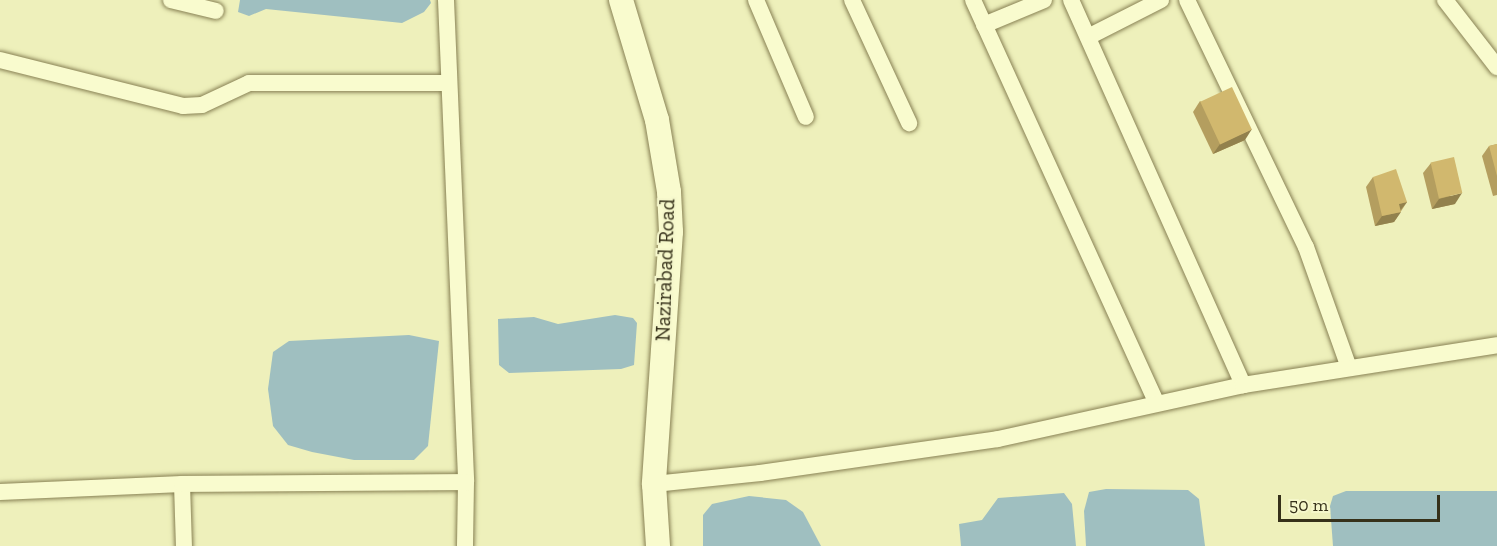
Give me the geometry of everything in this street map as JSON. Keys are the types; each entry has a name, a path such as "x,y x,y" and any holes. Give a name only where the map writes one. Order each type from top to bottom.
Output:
{"main road":[{"name":"Nazirabad Road","path":"621,0 657,120 669,192 671,232 654,483 658,546"}],"street":[{"path":"171,0 216,11"},
{"path":"446,0 466,482 465,546"},
{"path":"756,0 806,117"},
{"path":"852,0 909,123"},
{"path":"973,0 1156,402"},
{"path":"984,25 1044,0"},
{"path":"1071,0 1243,385"},
{"path":"1088,37 1161,0"},
{"path":"1187,0 1306,247 1349,368"},
{"path":"1445,0 1497,67"},
{"path":"0,60 183,106 201,105 249,83 448,83"},
{"path":"654,483 760,473 998,439 1156,402 1243,385 1497,345"},
{"path":"0,492 182,484 466,482"},
{"path":"182,484 184,546"}],"water":[{"path":"240,0 430,0 431,3 424,12 402,23 266,9 249,16 238,12"},
{"path":"615,315 633,318 637,323 634,365 621,369 509,373 499,365 498,319 534,317 558,324"},
{"path":"409,335 439,341 428,446 414,460 354,460 312,452 288,445 273,426 268,389 273,352 289,341"},
{"path":"1106,489 1188,490 1199,499 1205,546 1086,546 1084,511 1089,492"},
{"path":"1346,491 1497,491 1497,546 1333,546 1330,506 1333,496"},
{"path":"1064,493 1072,504 1076,546 961,546 959,524 982,520 998,498"},
{"path":"749,496 786,500 803,512 821,546 703,546 703,515 712,504"}],"building":[{"path":"1232,87 1252,130 1220,144 1200,102"},
{"path":"1497,144 1497,176 1489,146"},
{"path":"1454,157 1462,193 1439,198 1431,162"},
{"path":"1396,169 1407,202 1399,204 1401,212 1382,216 1373,177"}]}
